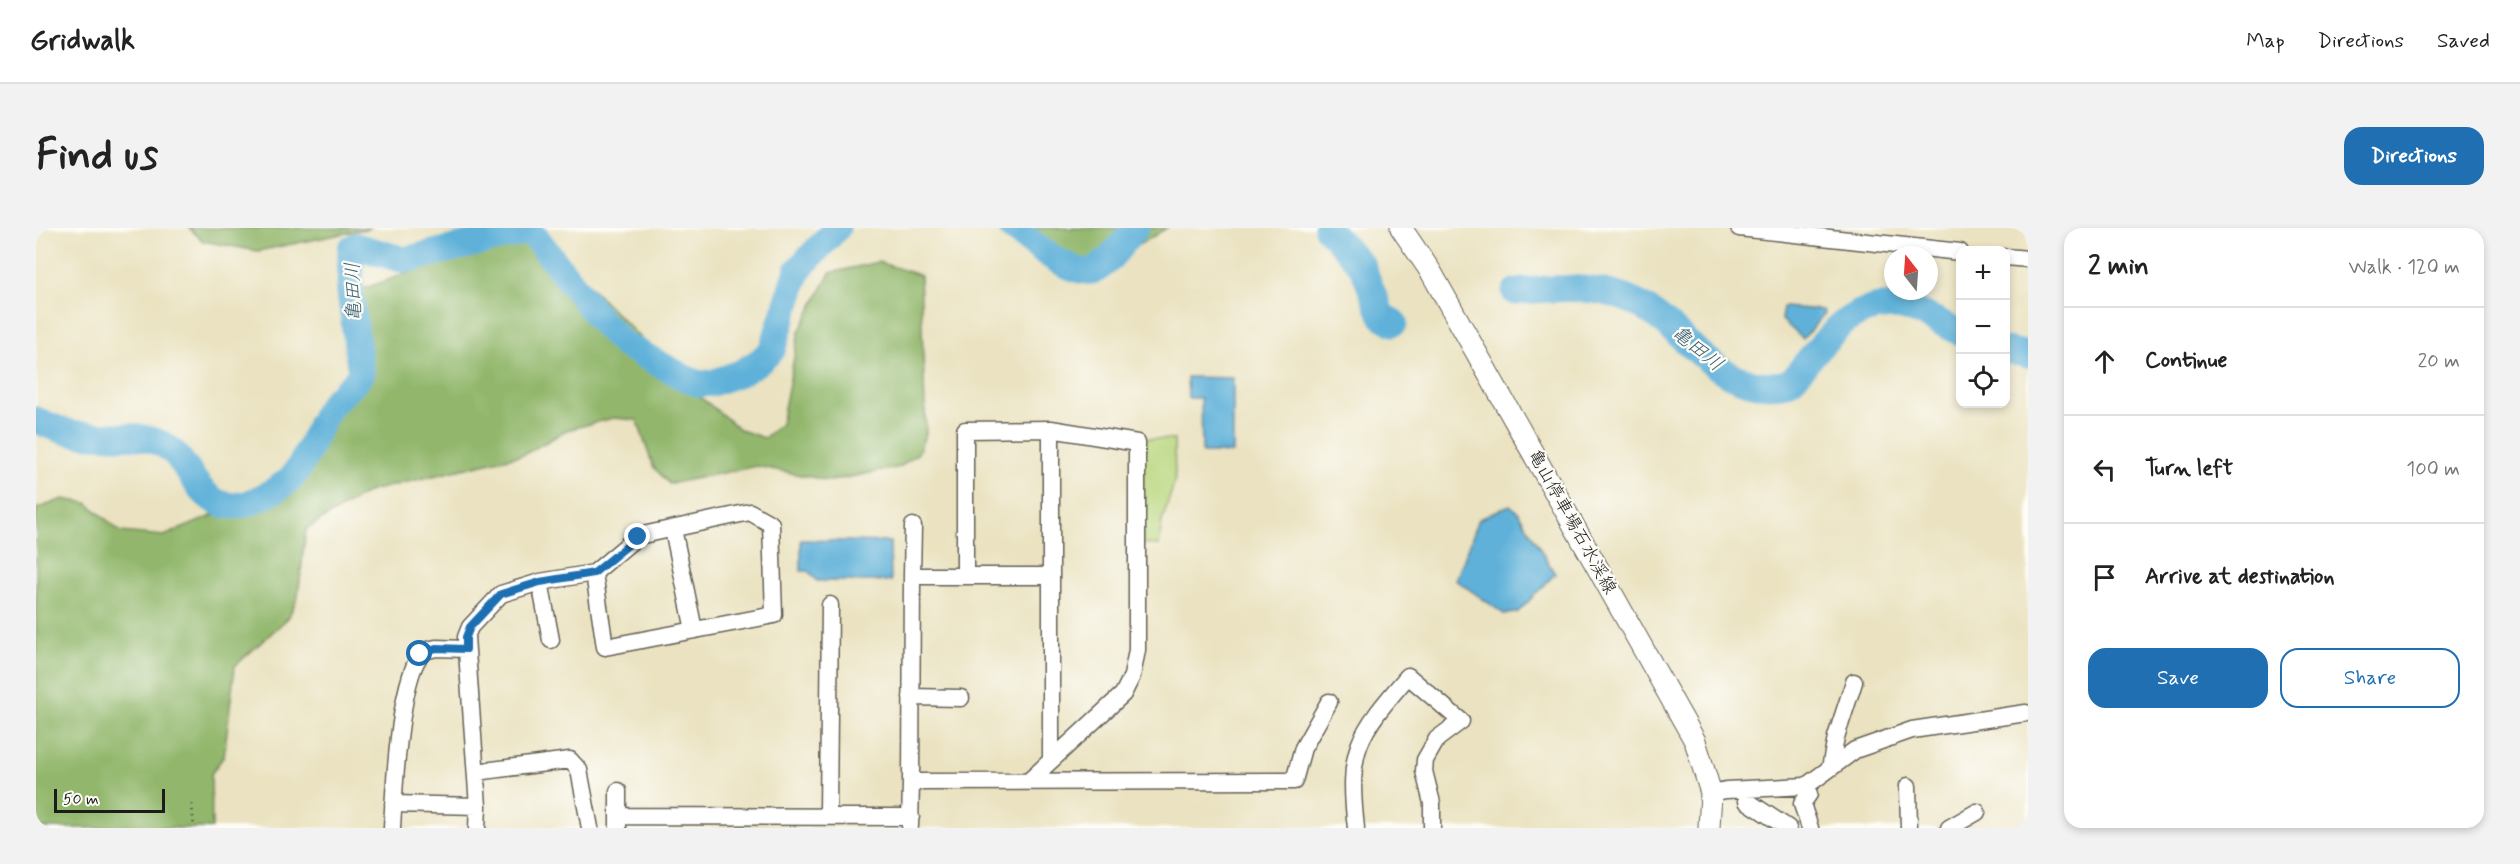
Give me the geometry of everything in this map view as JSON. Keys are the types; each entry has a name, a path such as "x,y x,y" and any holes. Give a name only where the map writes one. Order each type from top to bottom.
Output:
{"main road":[{"name":"亀山停車場石水渓線","path":"1401,228 1431,272 1695,741 1711,793 1709,828"}],"street":[{"path":"1739,228 1829,233 1956,251"},
{"path":"2010,258 2028,260"},
{"path":"1051,429 1051,759"},
{"path":"964,576 965,430 1051,429 1137,443 1137,650 1132,676 1123,694 1029,781"},
{"path":"477,828 478,806 466,637 470,627 501,594 540,582 594,573 638,537 750,512 771,524 774,615 605,647 594,573"},
{"path":"618,792 618,822 827,819 910,822 913,526"},
{"path":"673,529 694,630"},
{"path":"912,576 1051,576"},
{"path":"540,582 551,640"},
{"path":"827,819 830,605"},
{"path":"392,828 394,766 413,665 424,651 436,648 466,649"},
{"path":"1356,828 1352,787 1359,744 1371,720 1408,676 1461,721 1437,739 1425,760 1424,771 1432,803 1432,828"},
{"path":"1830,768 1836,737 1854,682"},
{"path":"911,697 961,698"},
{"path":"911,782 1294,781 1303,748 1329,702"},
{"path":"1711,793 1806,786 1856,750 1912,730 2026,713"},
{"path":"476,772 570,760 579,770 590,828"},
{"path":"1806,786 1809,794 1802,804 1810,828"},
{"path":"1908,786 1909,828"},
{"path":"1747,789 1747,801 1788,828"},
{"path":"393,804 478,806"},
{"path":"1949,828 1977,812"}],"path":[{"path":"192,804 194,828"}],"green space":[{"path":"189,228 371,228 258,251 203,241"},
{"path":"1020,228 1167,228 1113,258 1082,267 1068,267 1046,256"},
{"path":"534,229 688,387 741,430 764,438 781,424 799,332 830,273 878,262 920,275 926,433 918,453 900,467 830,481 757,466 669,484 653,466 637,420 613,418 567,430 525,454 370,491 306,529 298,597 288,618 235,666 224,756 211,774 212,828 36,828 36,509 63,499 87,503 121,532 164,536 267,493 351,381 362,289"},
{"path":"1142,438 1174,440 1175,480 1162,521 1159,545 1143,544"}],"water":[{"path":"1783,307 1823,310 1824,314 1803,339 1781,319"},
{"path":"1187,377 1233,378 1233,453 1202,453 1201,398 1188,398"},
{"path":"1510,505 1518,512 1555,574 1517,613 1504,614 1456,580 1479,519"},
{"path":"801,540 890,542 891,581 817,581 808,571 801,571"}],"waterway":[{"name":"亀田川","path":"36,420 74,433 131,436 160,443 176,455 208,496 226,505 247,504 275,491 291,478 303,461 327,412 336,399 361,374 350,291 351,249 356,246 404,260 528,231 537,239 600,320 623,344 699,384 712,383 740,373 760,361 772,350 798,270 837,228"},
{"name":"亀田川","path":"1012,228 1053,258 1066,265 1088,271 1097,269 1108,260 1136,228"},
{"name":"亀田川","path":"1327,228 1362,266 1382,316 1394,323"},
{"name":"亀田川","path":"1515,292 1568,288 1619,296 1651,312 1719,368 1750,382 1768,385 1790,381 1844,322 1864,311 1892,306 1902,307 1956,330"},
{"name":"亀田川","path":"2010,351 2028,355"}],"route":[{"path":"420,654 436,648 466,649 466,637 470,627 501,594 540,582 594,573 638,537"}]}
